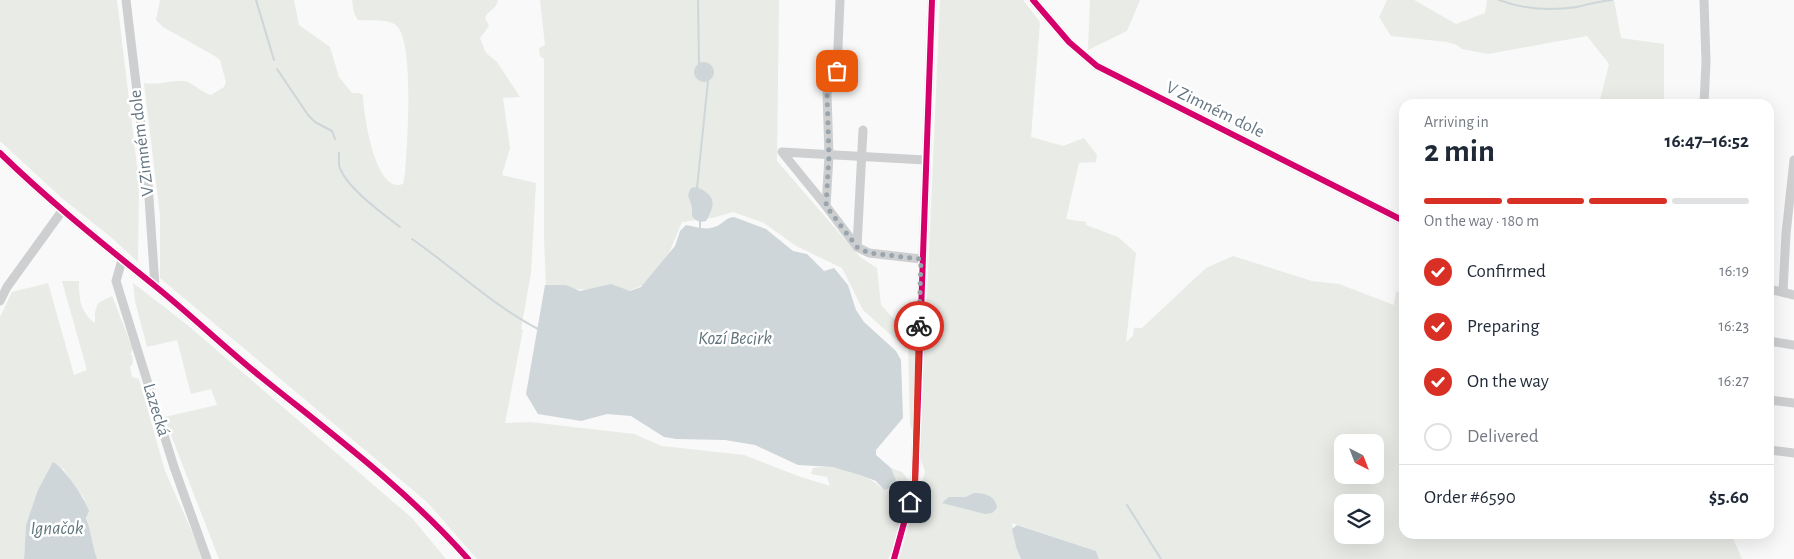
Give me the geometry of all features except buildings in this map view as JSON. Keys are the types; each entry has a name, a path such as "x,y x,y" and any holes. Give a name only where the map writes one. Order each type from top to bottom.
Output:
{"street":[{"name":"V Zimném dole","path":"126,0 148,183 155,286"},
{"path":"826,206 829,156 827,93 837,71 840,0"},
{"path":"894,559 915,483 921,259 932,0"},
{"name":"V Zimném dole","path":"1032,0 1069,42 1097,66 1399,218"},
{"path":"1704,0 1706,62 1704,99"},
{"path":"857,247 863,130"},
{"path":"921,259 869,253 857,247 782,152 925,160"},
{"path":"0,153 62,211 155,286 258,375 340,440 420,509 468,559"},
{"path":"1783,292 1786,234 1794,160"},
{"path":"0,301 6,287 62,211"},
{"name":"Lazecká","path":"122,260 116,281 174,467 207,559"},
{"path":"1774,290 1794,295"},
{"path":"1774,342 1794,345"},
{"path":"1774,401 1794,403"},
{"path":"1774,451 1794,453"}],"shaded area":[{"path":"0,0 117,0 139,183 138,262 112,238 63,199 0,141"},
{"path":"160,0 294,0 299,25 330,47 339,77 352,93 363,95 365,118 372,150 385,177 393,184 403,184 407,141 408,72 402,35 396,25 392,23 358,20 354,13 352,0 498,0 485,18 489,26 480,38 486,53 497,62 520,97 503,98 510,148 502,175 536,183 531,273 521,329 523,330 505,423 530,422 634,434 662,446 744,455 830,486 827,477 811,474 813,468 832,467 851,471 869,479 884,490 896,480 891,468 902,472 912,485 901,526 888,559 477,559 427,502 160,278 160,215 144,83 186,81 211,95 224,87 226,82 220,60 163,27 156,20"},
{"path":"540,0 779,0 777,161 860,257 877,268 881,305 906,332 901,344 863,310 842,268 796,246 764,223 733,212 712,218 682,222 664,265 645,284 626,292 546,287 544,236 544,59 540,56 539,48 545,45"},
{"path":"940,0 1023,0 1040,22 1031,137 1063,146 1084,138 1097,155 1096,162 1079,163 1066,219 1086,222 1086,225 1118,237 1136,253 1126,342 1133,336 1134,328 1142,328 1206,268 1233,256 1312,281 1339,284 1394,305 1396,291 1399,292 1399,539 1733,539 1742,559 1099,559 1096,551 1012,523 1015,544 1021,559 899,559 925,472 910,424 908,343 927,298"},
{"path":"1090,0 1140,0 1127,31 1088,50"},
{"path":"1387,0 1414,0 1456,24 1485,13 1487,0 1614,0 1621,38 1664,44 1664,99 1600,99 1609,64 1587,36 1488,54 1462,49 1457,45 1447,42 1391,36 1379,17"},
{"path":"62,281 79,281 81,305 86,314 95,323 95,312 98,303 112,296 133,349 130,355 132,355 133,363 130,367 132,377 139,379 165,471 204,559 97,559 90,540 84,498 63,468 33,508 26,525 24,559 0,559 0,317 12,292 48,283 74,375 87,370"},
{"path":"133,283 185,323 412,518 446,559 219,559 164,417 217,405 211,389 191,394 177,340 147,347 135,301"}],"water":[{"path":"704,62 711,65 714,72 711,79 704,82 697,79 694,72 697,65"},
{"path":"697,187 711,197 713,205 704,222 696,220 692,216 692,207 688,195 691,188"},
{"name":"Kozí Becirk","path":"734,217 766,229 793,251 807,254 824,271 834,268 848,285 856,310 864,322 896,351 901,360 903,418 876,450 876,455 891,468 896,480 890,488 884,490 876,481 833,467 798,465 755,445 725,440 664,437 631,416 607,414 581,421 538,414 526,394 545,285 566,285 580,291 611,284 630,291 641,287 675,246 680,231 686,225 710,228"},
{"name":"Ignačok","path":"53,462 68,477 87,505 89,511 86,518 97,559 24,559 26,525 38,490"},
{"path":"974,493 989,496 995,501 997,508 992,513 985,514 942,503 949,497 966,497"},
{"path":"1017,525 1096,551 1099,559 1021,559 1012,529"}],"waterway":[{"path":"256,0 274,60"},
{"path":"698,0 699,64"},
{"path":"1499,0 1527,7 1547,9 1577,7 1612,0"},
{"path":"277,69 308,115 315,122 332,131 335,139"},
{"path":"697,188 708,81"},
{"path":"339,153 339,165 348,182 365,199 400,227"},
{"path":"700,220 700,230"},
{"path":"412,239 489,298 538,329"},
{"path":"1127,505 1161,559"}],"cycle path":[{"path":"894,559 915,483 932,0"},
{"path":"1033,0 1069,42 1097,66 1399,218"},
{"path":"0,153 76,221 248,366 395,486 468,559"}],"way so far":[{"path":"837,71 827,93 829,156 826,206 857,247 869,253 921,259 919,326"}],"route":[{"path":"910,502 915,483 919,326"}]}
